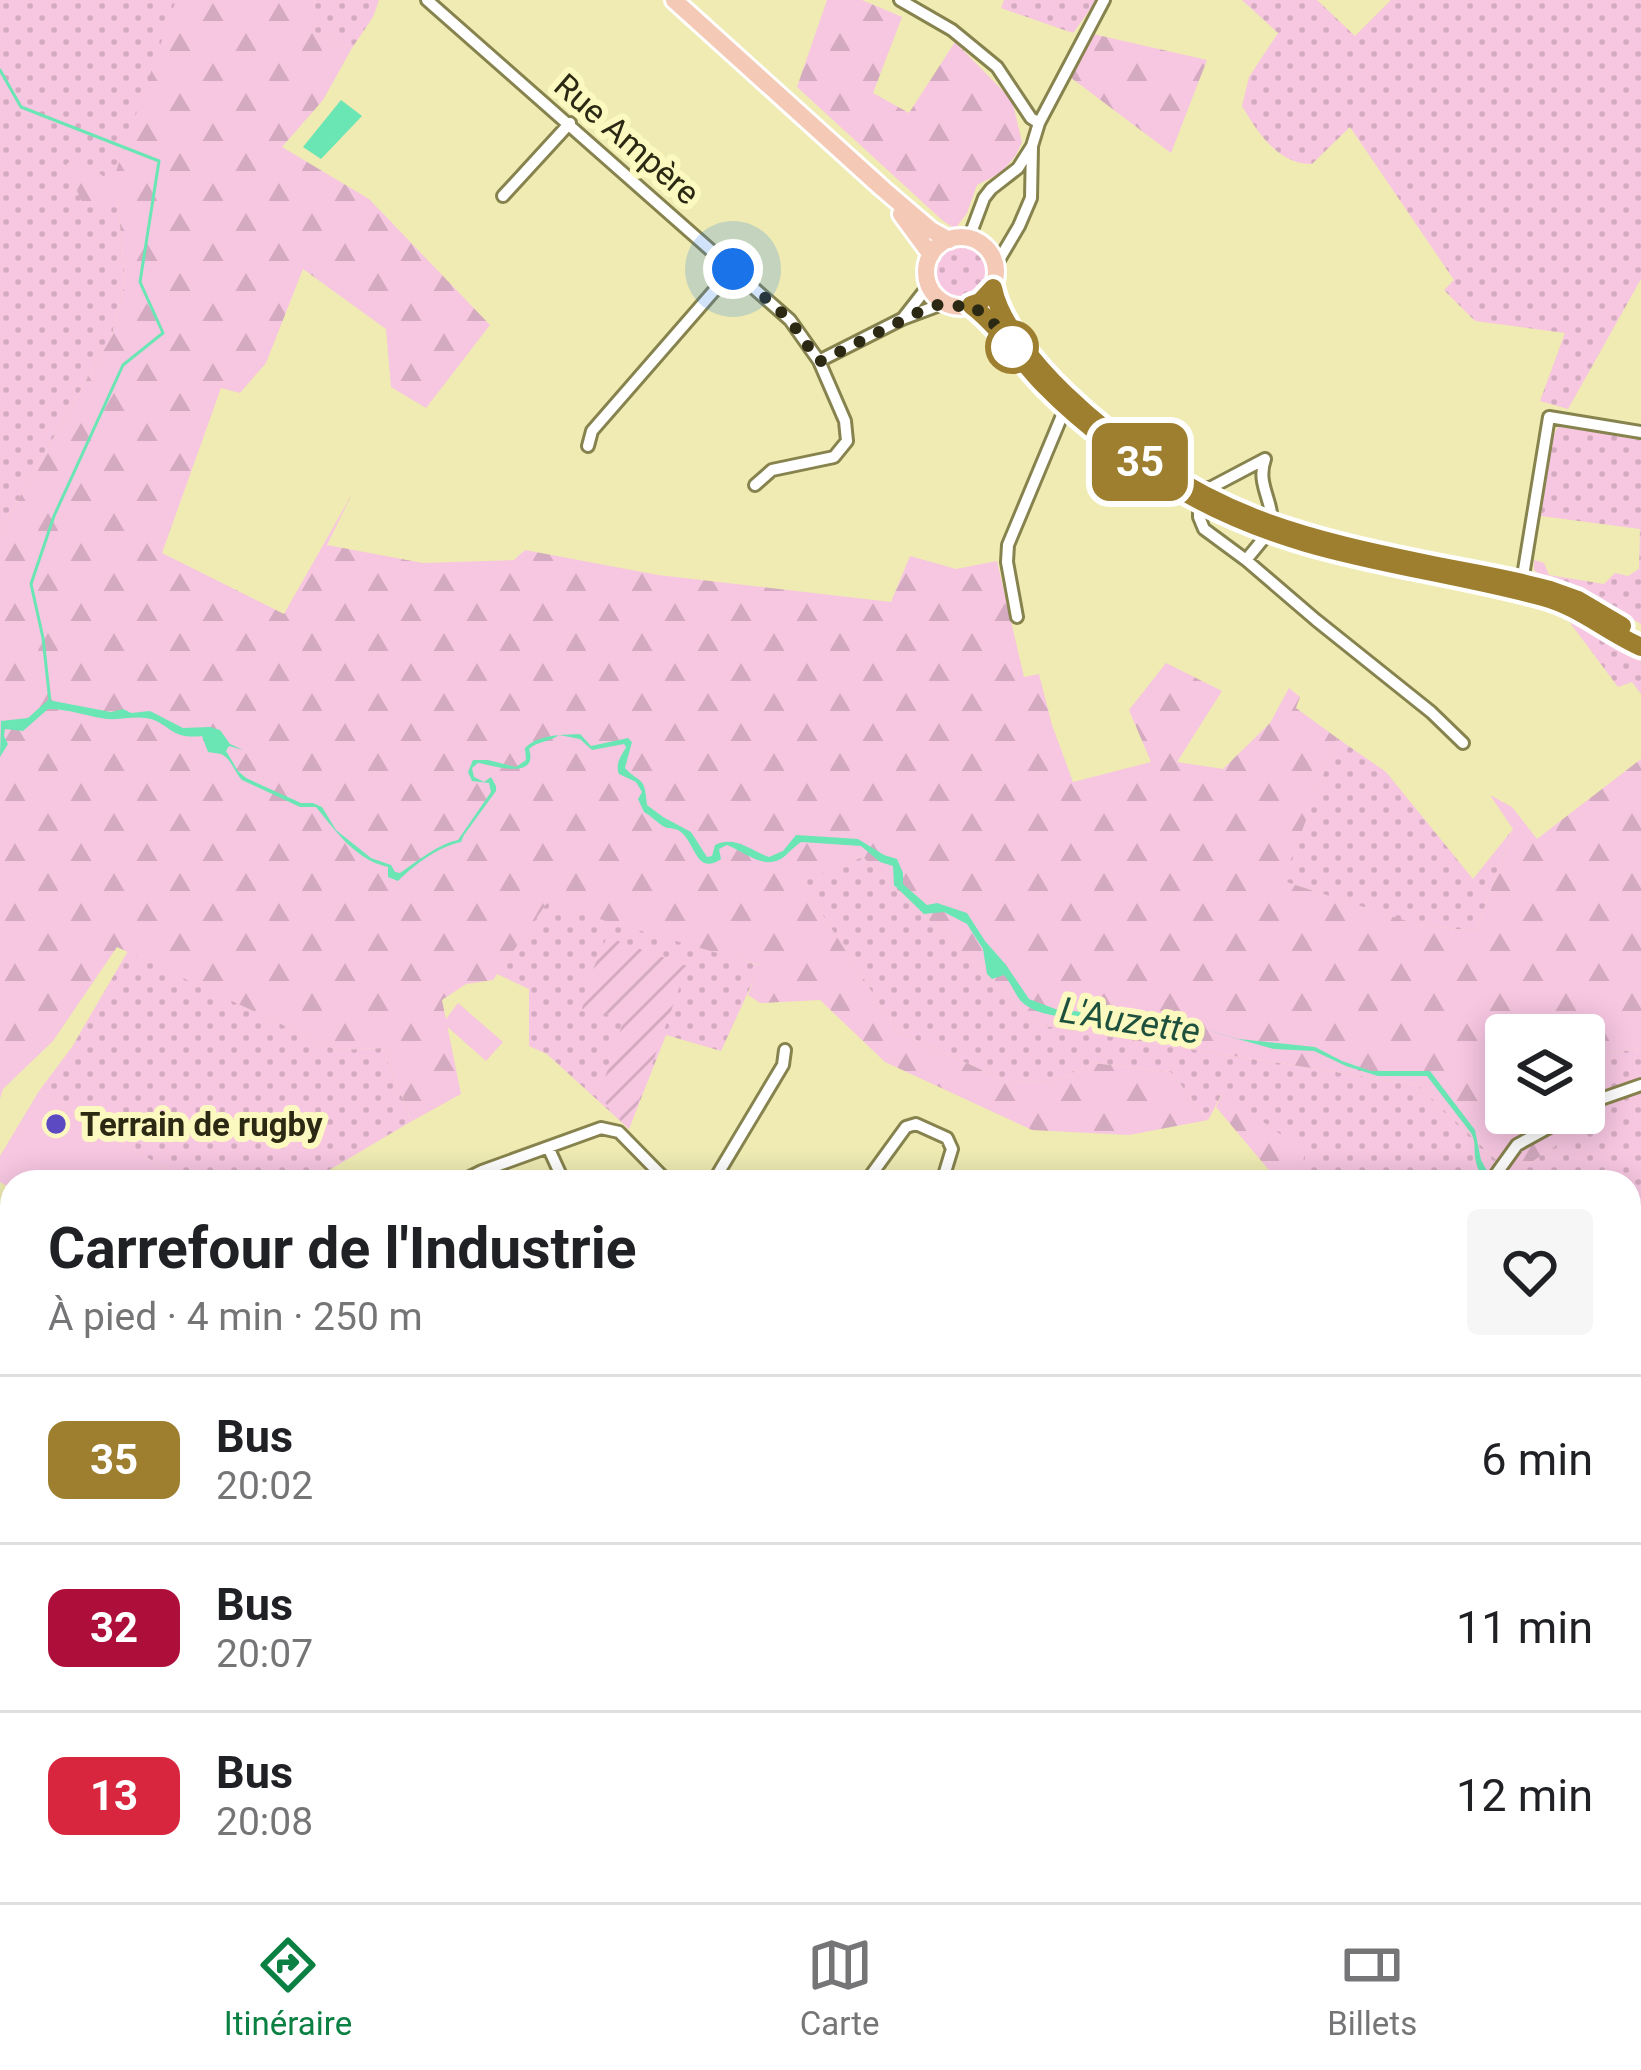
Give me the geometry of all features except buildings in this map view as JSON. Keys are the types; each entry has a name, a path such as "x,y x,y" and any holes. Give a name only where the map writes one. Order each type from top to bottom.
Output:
{"main road":[{"path":"674,0 929,228 986,248 996,265 993,288 1001,313 1052,381 1100,425 1195,494"},
{"path":"883,189 931,255"},
{"path":"959,239 931,255 927,265 929,285 938,298 963,307 980,302 993,288"},
{"path":"971,305 990,319 1066,406 1162,478 1336,554 1546,598 1580,610 1641,646"},
{"path":"1270,528 1522,582 1578,600 1641,635"}],"street":[{"name":"Rue Ampère","path":"427,0 790,320 819,362 845,421 847,441 834,457 772,470 755,485"},
{"path":"900,0 952,30 997,67 1039,123"},
{"path":"1013,184 1039,123 1104,0"},
{"path":"503,196 570,124"},
{"path":"996,265 1031,199 1032,146"},
{"path":"1013,184 1031,199"},
{"path":"959,239 991,190 1013,184"},
{"path":"588,446 592,431 733,269"},
{"path":"902,319 929,285"},
{"path":"819,362 902,319 945,303"},
{"path":"1017,617 1008,545 1066,406"},
{"path":"1522,582 1549,417 1641,433"},
{"path":"1246,560 1270,528 1272,514 1261,481 1265,459 1195,494 1204,529 1463,743"},
{"path":"720,1170 783,1065 785,1050"},
{"path":"1605,1098 1641,1085"},
{"path":"875,1170 906,1127 916,1124 947,1138 952,1149 946,1170"},
{"path":"490,1170 593,1129 608,1128 619,1132 656,1170"},
{"path":"1499,1170 1517,1145 1537,1134"},
{"path":"548,1147 559,1170"}],"green space":[{"path":"0,0 178,0 118,200 125,282 112,335 0,532"},
{"path":"176,0 316,0 308,30 352,48 323,100 282,147 369,199 490,325 426,408 391,387 386,329 303,269 266,363 240,393 221,388 162,553 284,614 352,494 327,545 423,563 514,560 525,550 658,575 891,602 910,556 956,569 997,561 1024,677 1039,674 1073,782 1151,762 1129,710 1166,663 1222,691 1177,762 1223,769 1270,723 1289,688 1300,697 1296,708 1337,738 1283,881 1419,925 1476,931 1513,829 1490,795 1512,807 1537,839 1641,759 1641,1049 1605,1053 1605,1014 1485,1014 1485,1134 1574,1134 1520,1170 1507,1170 1418,1085 1039,1025 863,857 801,881 897,1031 1008,1082 1055,1081 1093,1063 1171,1072 1208,1120 1129,1135 1032,1130 885,1062 820,1000 760,1003 748,995 759,965 565,909 551,897 493,980 466,984 442,1000 461,1094 412,1121 382,1048 336,1050 117,947 53,1041 3,1089 0,1099 0,532 112,335 125,282 118,201 82,202 66,165 76,155 112,183"},
{"path":"316,0 379,0 352,48 307,30"},
{"path":"827,0 862,0 902,17 873,93 909,113 955,42 1012,100 1022,142 1001,173 977,185 955,229 797,87"},
{"path":"1004,0 1097,0 1073,33 1001,8"},
{"path":"1242,0 1317,0 1355,36 1391,0 1641,0 1641,279 1568,409 1540,401 1565,333 1475,321 1444,290 1454,280 1350,127 1312,164 1289,159 1262,136 1242,106 1249,77 1278,33"},
{"path":"1093,34 1207,60 1171,153 1070,77"},
{"path":"962,246 981,254 989,273 981,292 962,300 943,292 935,273 943,254"},
{"path":"1558,427 1641,436 1641,624 1534,570 1534,560 1544,563 1549,575 1604,584 1615,573 1628,576 1639,569 1640,529 1541,516 1552,438"},
{"path":"1579,617 1641,649 1641,694 1632,682 1618,687 1568,620"},
{"path":"1337,738 1386,772 1473,879 1513,829 1476,931 1418,925 1282,881"},
{"path":"863,857 1039,1025 1418,1085 1507,1170 1295,1170 1222,1094 1208,1120 1171,1072 1093,1063 1055,1081 1008,1082 897,1031 800,880"},
{"path":"551,896 760,966 721,1051 666,1035 629,1129 547,1054 529,1046 529,989 497,974"},
{"path":"607,937 687,966 629,1129 599,1096 624,1019 582,1009 587,983"},
{"path":"128,951 336,1050 382,1048 412,1121 329,1170 167,1170 39,1091 72,1047"},
{"path":"458,1003 503,1042 486,1061 443,1023"},
{"path":"1641,1049 1641,1170 1519,1170 1573,1134 1605,1134 1605,1112 1610,1109 1605,1104 1605,1053"},
{"name":"Terrain de rugby","path":"39,1091 167,1170 0,1170 0,1156"},
{"path":"1223,1093 1305,1152 1301,1170 1269,1170 1216,1107"}],"shaded area":[{"path":"341,100 362,116 321,159 303,147"},
{"path":"48,700 111,712 150,711 183,728 220,730 230,744 243,750 229,746 226,751 246,778 301,803 322,807 336,830 371,858 400,873 436,849 458,840 491,792 489,783 472,781 468,772 473,760 516,767 526,760 525,748 531,743 559,735 529,749 528,765 522,768 478,763 472,768 474,777 484,782 491,777 496,791 461,842 427,857 398,881 388,877 388,867 365,858 347,843 316,807 300,807 242,780 224,756 208,752 202,736 176,733 154,720 107,719 48,709 23,731 5,729 8,744 0,757 1,721 28,718"},
{"path":"580,734 591,746 628,738 632,742 625,768 643,784 647,805 691,832 707,857 722,842 769,857 783,851 796,835 858,839 897,859 903,884 927,905 937,903 967,913 1029,999 1058,1010 1130,1010 1149,1020 1188,1024 1188,1028 1142,1026 1126,1015 1070,1017 1029,1007 1004,975 992,979 987,974 983,949 967,924 944,912 924,914 894,885 893,866 861,846 801,842 771,862 727,845 719,849 721,859 706,863 678,830 662,826 644,812 636,782 619,774 624,744 592,750 580,739 560,735"},
{"path":"1195,1027 1239,1039 1315,1047 1371,1071 1430,1071 1475,1130 1486,1170 1479,1170 1471,1133 1427,1076 1378,1076 1314,1051 1274,1049"}],"waterway":[{"path":"0,70 21,107 159,161 140,282 163,333 123,365 54,516 31,584 50,702"}],"bus line":[{"name":"35","path":"1622,626 1550,590 1301,534 1230,507 1157,466 1068,397 1009,325 993,288 971,305 990,319 1066,406 1162,478 1212,507 1262,530 1336,554 1546,598 1580,610 1641,647"}],"place":[{"name":"Terrain de rugby","path":"56,1124"}],"route":[{"path":"733,269 790,320 819,362 945,303 971,305 990,319 1012,347"}],"water label":[{"name":"L'Auzette","path":"1130,1021"}]}
